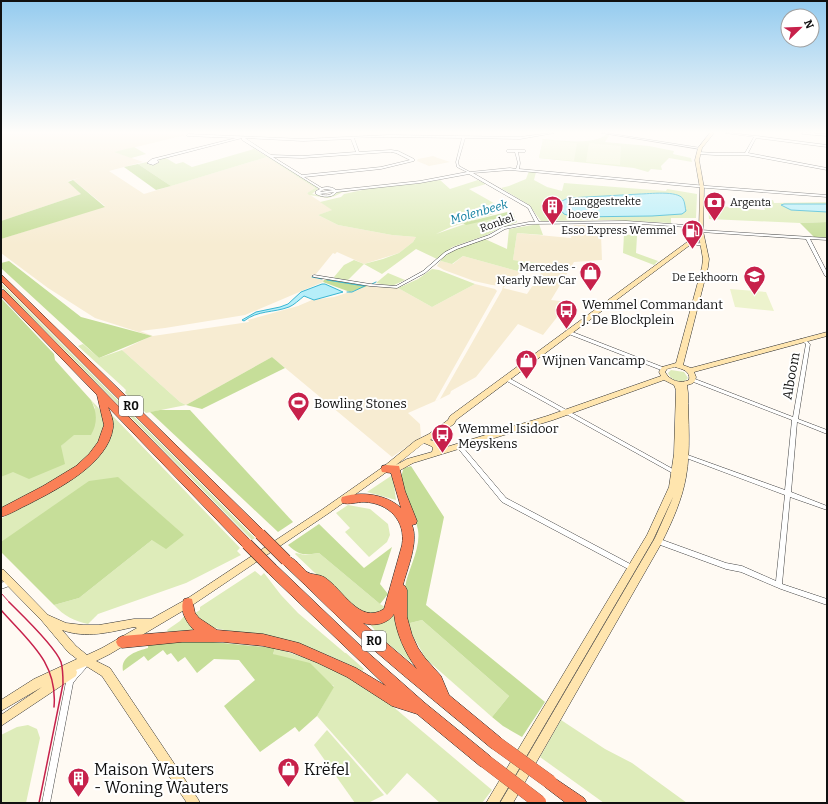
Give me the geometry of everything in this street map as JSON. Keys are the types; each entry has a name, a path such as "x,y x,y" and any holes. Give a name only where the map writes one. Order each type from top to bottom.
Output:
{"highway":[{"name":"R0","path":"1,277 286,560 379,646 496,743 579,803"},
{"name":"R0","path":"1,292 247,544 360,654 420,708 485,761 540,802"},
{"path":"1,513 76,472 96,453 107,434 109,425 108,414 100,403 101,395"},
{"path":"394,468 400,491 415,531 411,558 404,578 399,601 402,621 417,659 436,680 445,702"},
{"path":"305,578 319,580 359,616 371,620 385,616 389,612 410,539 409,527 401,515 385,503 367,498 346,500"},
{"path":"1,516 18,504"},
{"path":"188,603 190,614 198,627 217,635"},
{"path":"122,642 174,636 217,635 273,642 310,653 369,681 395,701 420,708"}],"main road":[{"path":"679,366 706,259 701,229 702,202 699,171"},
{"path":"326,511 346,500 394,468 415,446 425,441 451,422 453,418 693,240 701,229"},
{"path":"689,370 827,334"},
{"path":"669,366 679,366 689,370 693,376 693,380 689,383 680,384 665,377 662,372 663,369 669,366"},
{"path":"1,706 38,683 87,661 122,642 188,603 326,511 394,468 424,456 567,413 665,377"},
{"path":"500,801 676,500 681,455 685,393 680,384"},
{"path":"425,441 434,444 436,448 435,453"},
{"path":"415,446 415,452 424,456"},
{"path":"500,801 632,568 654,539"},
{"path":"1,573 6,584 45,618 72,649 87,661 106,672 194,803"},
{"path":"45,618 65,627 83,630 98,630 134,623 153,624"},
{"path":"1,721 87,661"}],"street":[{"path":"293,171 322,189 332,188 336,191"},
{"path":"301,176 356,171"},
{"path":"322,189 318,193 327,196 334,194 336,191 425,181 468,172 492,171"},
{"path":"533,171 827,196"},
{"path":"468,172 529,207 537,222"},
{"name":"Ronkel","path":"314,276 370,285 397,286 424,272 446,253 456,248 509,227 537,222 633,222 808,239 827,239"},
{"path":"808,239 827,276"},
{"path":"693,240 696,244 703,242"},
{"path":"568,332 663,369"},
{"name":"Alboom","path":"795,419 808,344 803,340"},
{"path":"507,379 679,474"},
{"path":"693,380 827,432"},
{"path":"779,584 795,419"},
{"path":"459,446 504,500 632,568"},
{"path":"681,455 827,508"},
{"path":"654,539 726,566 742,569 827,602"},
{"path":"46,803 70,682 87,661"}],"shaded area":[{"path":"1,171 111,171 109,171 144,194 222,171 288,171 315,188 307,193 333,210 318,215 338,225 392,235 416,237 413,242 399,253 364,264 337,252 335,254 333,253 316,274 313,274 311,277 324,280 323,282 245,315 140,331 153,336 249,322 248,320 298,306 312,300 334,297 368,286 398,288 432,307 475,284 495,289 497,291 435,401 440,399 408,413 420,424 421,437 392,457 272,357 186,405 180,402 122,350 151,336 95,318 48,288 1,253 1,239 105,206 73,180 84,177 68,181 81,194 1,221"},
{"path":"574,225 586,225 587,234 601,235 602,260 574,262 551,300 569,302 543,335 518,324 476,377 440,399 503,286 474,281 444,270 437,266 441,261 453,264 463,256 521,272 503,288 527,294 547,264 513,260 517,233 571,238"}],"green space":[{"path":"129,171 148,171 171,186 156,190"},
{"path":"148,171 222,171 171,186"},
{"path":"288,171 319,188 312,194 328,196 341,191 440,180 450,189 478,180 486,184 469,189 499,206 489,210 494,214 451,227 436,234 465,224 492,219 503,226 487,235 452,247 437,259 416,249 382,274 364,264 399,253 413,242 416,237 392,235 338,225 318,215 332,210 320,202 341,197 344,194 367,189 343,192 328,198 309,195 307,193 315,188"},
{"path":"529,171 536,172 534,180 547,187 562,191 564,183 666,191 667,189 697,194 696,218 671,218 671,223 611,220 541,221 529,205 501,188 526,179"},
{"path":"73,180 105,207 1,239 1,221 81,194 68,182"},
{"path":"761,200 773,200 774,203 827,202 827,222 800,223 709,219 708,205 765,210"},
{"path":"507,212 513,213 517,222 504,227 492,219 466,225 463,223"},
{"path":"827,222 827,238 814,237 800,223"},
{"path":"539,224 543,235 517,233 513,260 537,263 521,272 463,256 452,264 441,261 437,266 441,260 446,255 458,248 485,239 507,249 509,229"},
{"path":"624,234 637,236 636,253 658,261 654,265 623,253"},
{"path":"354,260 364,264 348,280 334,277 344,265"},
{"path":"9,261 81,317 152,336 99,358 1,268 1,263"},
{"path":"432,269 439,270 475,284 432,307 398,288 418,279"},
{"path":"388,273 405,280 392,286 376,283"},
{"path":"329,279 368,286 350,292 323,282 324,280"},
{"path":"1,283 255,538 252,540 1,286"},
{"path":"730,289 766,292 774,311 735,307"},
{"path":"1,298 54,354 55,360 91,400 95,409 96,422 91,435 74,435 61,446 65,464 29,479 13,472 1,477"},
{"path":"83,344 99,358 122,350 180,402 186,405 146,413 125,393 126,390 123,387 78,346"},
{"path":"272,357 285,368 202,409 186,405"},
{"path":"671,370 684,372 688,378 680,382 674,380 668,373"},
{"path":"91,400 104,417 104,432 96,447 67,473 1,510 1,477 61,446 73,435 95,408"},
{"path":"160,410 190,410 293,522 278,532 150,412"},
{"path":"109,412 240,548 237,551 241,555 186,583 98,614 88,624 70,618 54,605 79,598 152,540 184,535 1,542 1,519 97,456"},
{"path":"411,466 444,517 426,605 545,702 522,737 503,726 492,717 509,696 422,620 406,624 404,592 418,544 418,530 406,499 402,482 404,468"},
{"path":"391,476 393,478 396,500 367,492"},
{"path":"118,477 184,535 166,549 152,540 79,598 54,605 1,552 1,542 89,481"},
{"path":"348,505 370,509 388,524 390,535 387,542 369,557 345,532 350,528 336,513"},
{"path":"319,524 364,568 392,547 380,584 388,594 380,604 319,553 302,554 288,545"},
{"path":"319,553 388,609 370,617 336,593 295,554 305,555"},
{"path":"255,571 261,576 264,573 281,595 298,613 364,669 362,671 328,655 294,643 271,637 210,627 201,622 195,613 200,610 200,607"},
{"path":"394,610 412,663 382,639 369,623"},
{"path":"185,615 193,630 168,632 167,630 180,621"},
{"path":"422,620 509,696 492,717 426,659 406,624"},
{"path":"203,641 275,648 273,654 310,663 334,687 317,716 299,732 295,727 260,752 224,706 255,680 239,660 214,659 197,673 185,657 178,662 171,653 167,655 163,650 148,661 144,656 123,671 124,662 127,658 134,653 148,648 148,645 161,642"},
{"path":"275,648 327,665 378,694 492,790 482,803 440,803 407,773 387,795 317,716 334,686 273,654"},
{"path":"561,720 605,749 632,763 687,803 604,803 540,757"},
{"path":"28,725 37,729 40,738 26,803 1,803 1,735 17,727"},
{"path":"327,730 384,795 368,803 355,803 314,745"}],"water":[{"path":"663,193 680,196 683,199 686,211 682,214 652,216 574,217 564,214 559,208 560,202 568,198"},
{"path":"827,204 827,212 791,210 781,205"},
{"path":"322,284 343,292 314,300 304,296 289,307 260,313 249,317 244,321 242,320 256,312 288,304 301,292"}],"waterway":[{"path":"312,277 322,279"},
{"path":"327,280 364,286"},
{"name":"Molenbeek","path":"372,284 376,282"},
{"name":"Molenbeek","path":"347,292 352,292 367,285"}],"tram line":[{"path":"1,593 10,603"},
{"path":"10,603 38,631 58,655 62,667 63,684 39,803"},
{"path":"1,610 31,642 46,665 51,677 54,691 54,707"}],"place":[{"name":"Argenta","path":"715,222"},
{"name":"Langgestrekte hoeve","path":"553,226"},
{"name":"Esso Express Wemmel","path":"692,250"},
{"name":"Mercedes - Nearly New Car","path":"591,292"},
{"name":"De Eekhoorn","path":"754,296"},
{"name":"Wemmel Commandant J. De Blockplein","path":"566,330"},
{"name":"Wijnen Vancamp","path":"526,380"},
{"name":"Bowling Stones","path":"298,422"},
{"name":"Wemmel Isidoor Meyskens","path":"443,454"},
{"name":"Krëfel","path":"289,788"},
{"name":"Maison Wauters - Woning Wauters","path":"78,798"}]}
